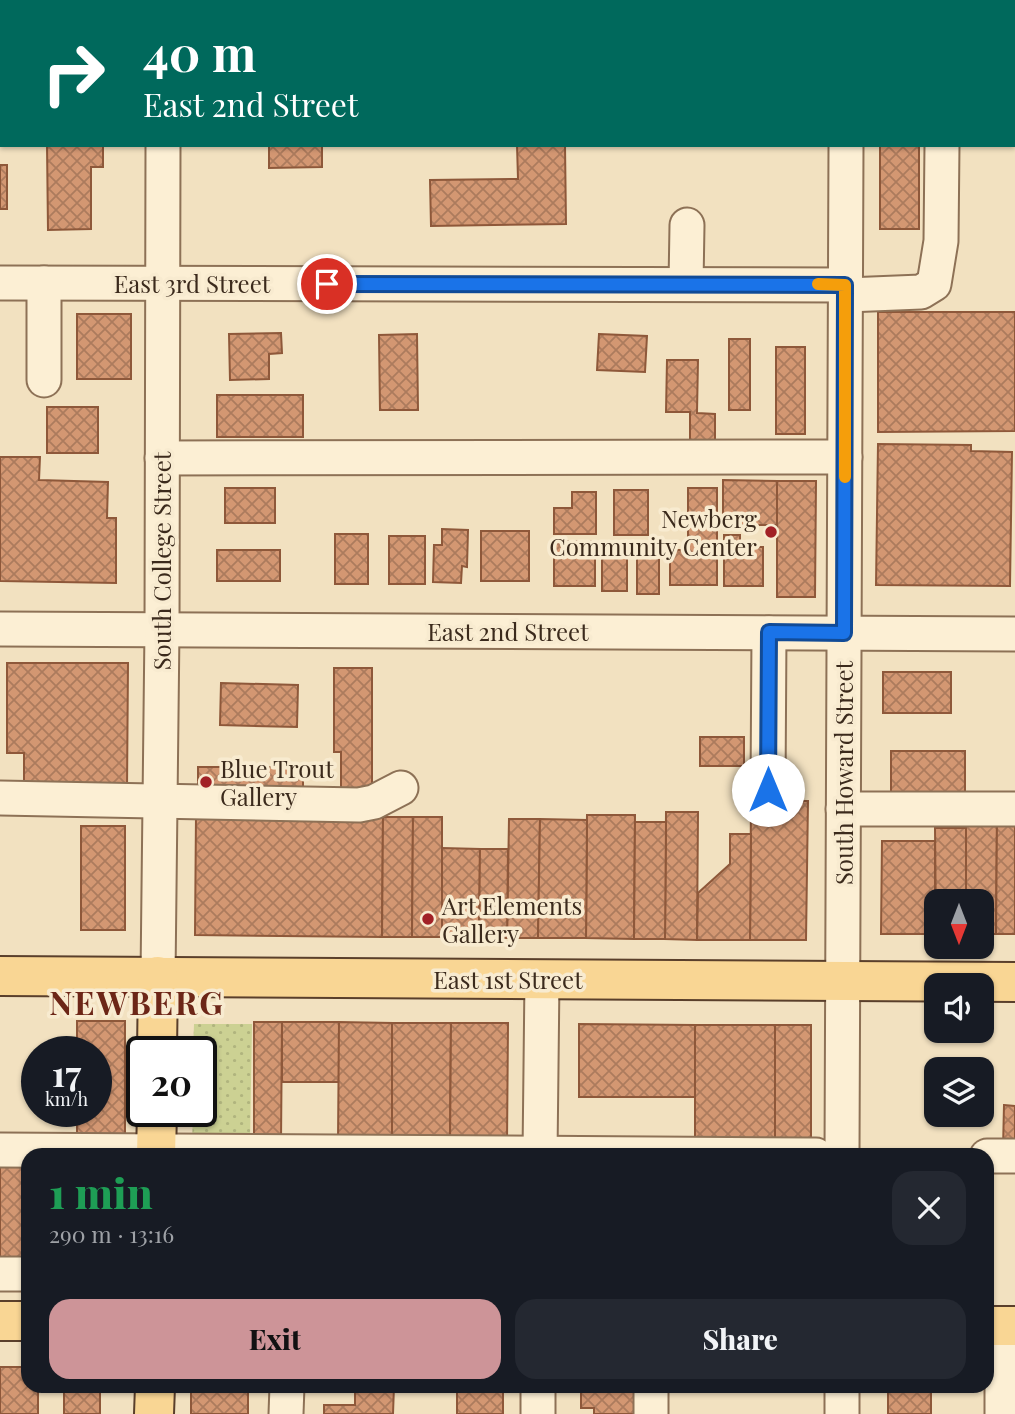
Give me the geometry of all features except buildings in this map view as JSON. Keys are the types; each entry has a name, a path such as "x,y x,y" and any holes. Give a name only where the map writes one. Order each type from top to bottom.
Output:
{"main road":[{"name":"East 1st Street","path":"0,976 1015,982"},
{"path":"157,1036 158,976"},
{"path":"156,1127 156,1148"},
{"path":"0,1321 21,1321"},
{"path":"154,1414 155,1393"}],"street":[{"name":"South College Street","path":"158,976 163,147"},
{"name":"South Howard Street","path":"842,1148 846,147"},
{"name":"East 3rd Street","path":"0,283 686,284 921,292 934,284 941,242 942,147"},
{"path":"686,284 687,225"},
{"path":"44,283 44,380"},
{"path":"162,458 845,457"},
{"name":"East 2nd Street","path":"0,629 1015,634"},
{"path":"768,790 769,632"},
{"path":"0,798 359,805 374,802 401,788"},
{"path":"843,810 1015,810"},
{"path":"540,1148 542,979"},
{"path":"0,1150 21,1151"},
{"path":"994,1156 1015,1156"},
{"path":"0,1274 21,1274"},
{"path":"1001,1326 1002,1414"},
{"path":"286,1414 287,1393"},
{"path":"538,1393 538,1414"},
{"path":"651,1393 651,1414"},
{"path":"842,1393 842,1414"}],"green space":[{"path":"194,1024 252,1024 250,1143 192,1143 192,1127 217,1127 217,1036 194,1036"}],"slow traffic":[{"path":"818,284 845,285 847,295 845,477"}],"place":[{"name":"Newberg Community Center","path":"771,532"},
{"name":"Blue Trout Gallery","path":"206,782"},
{"name":"Art Elements Gallery","path":"428,919"}],"district":[{"name":"NEWBERG","path":"137,1001"}],"route":[{"path":"327,284 845,285 844,633 769,632 768,790"}]}
